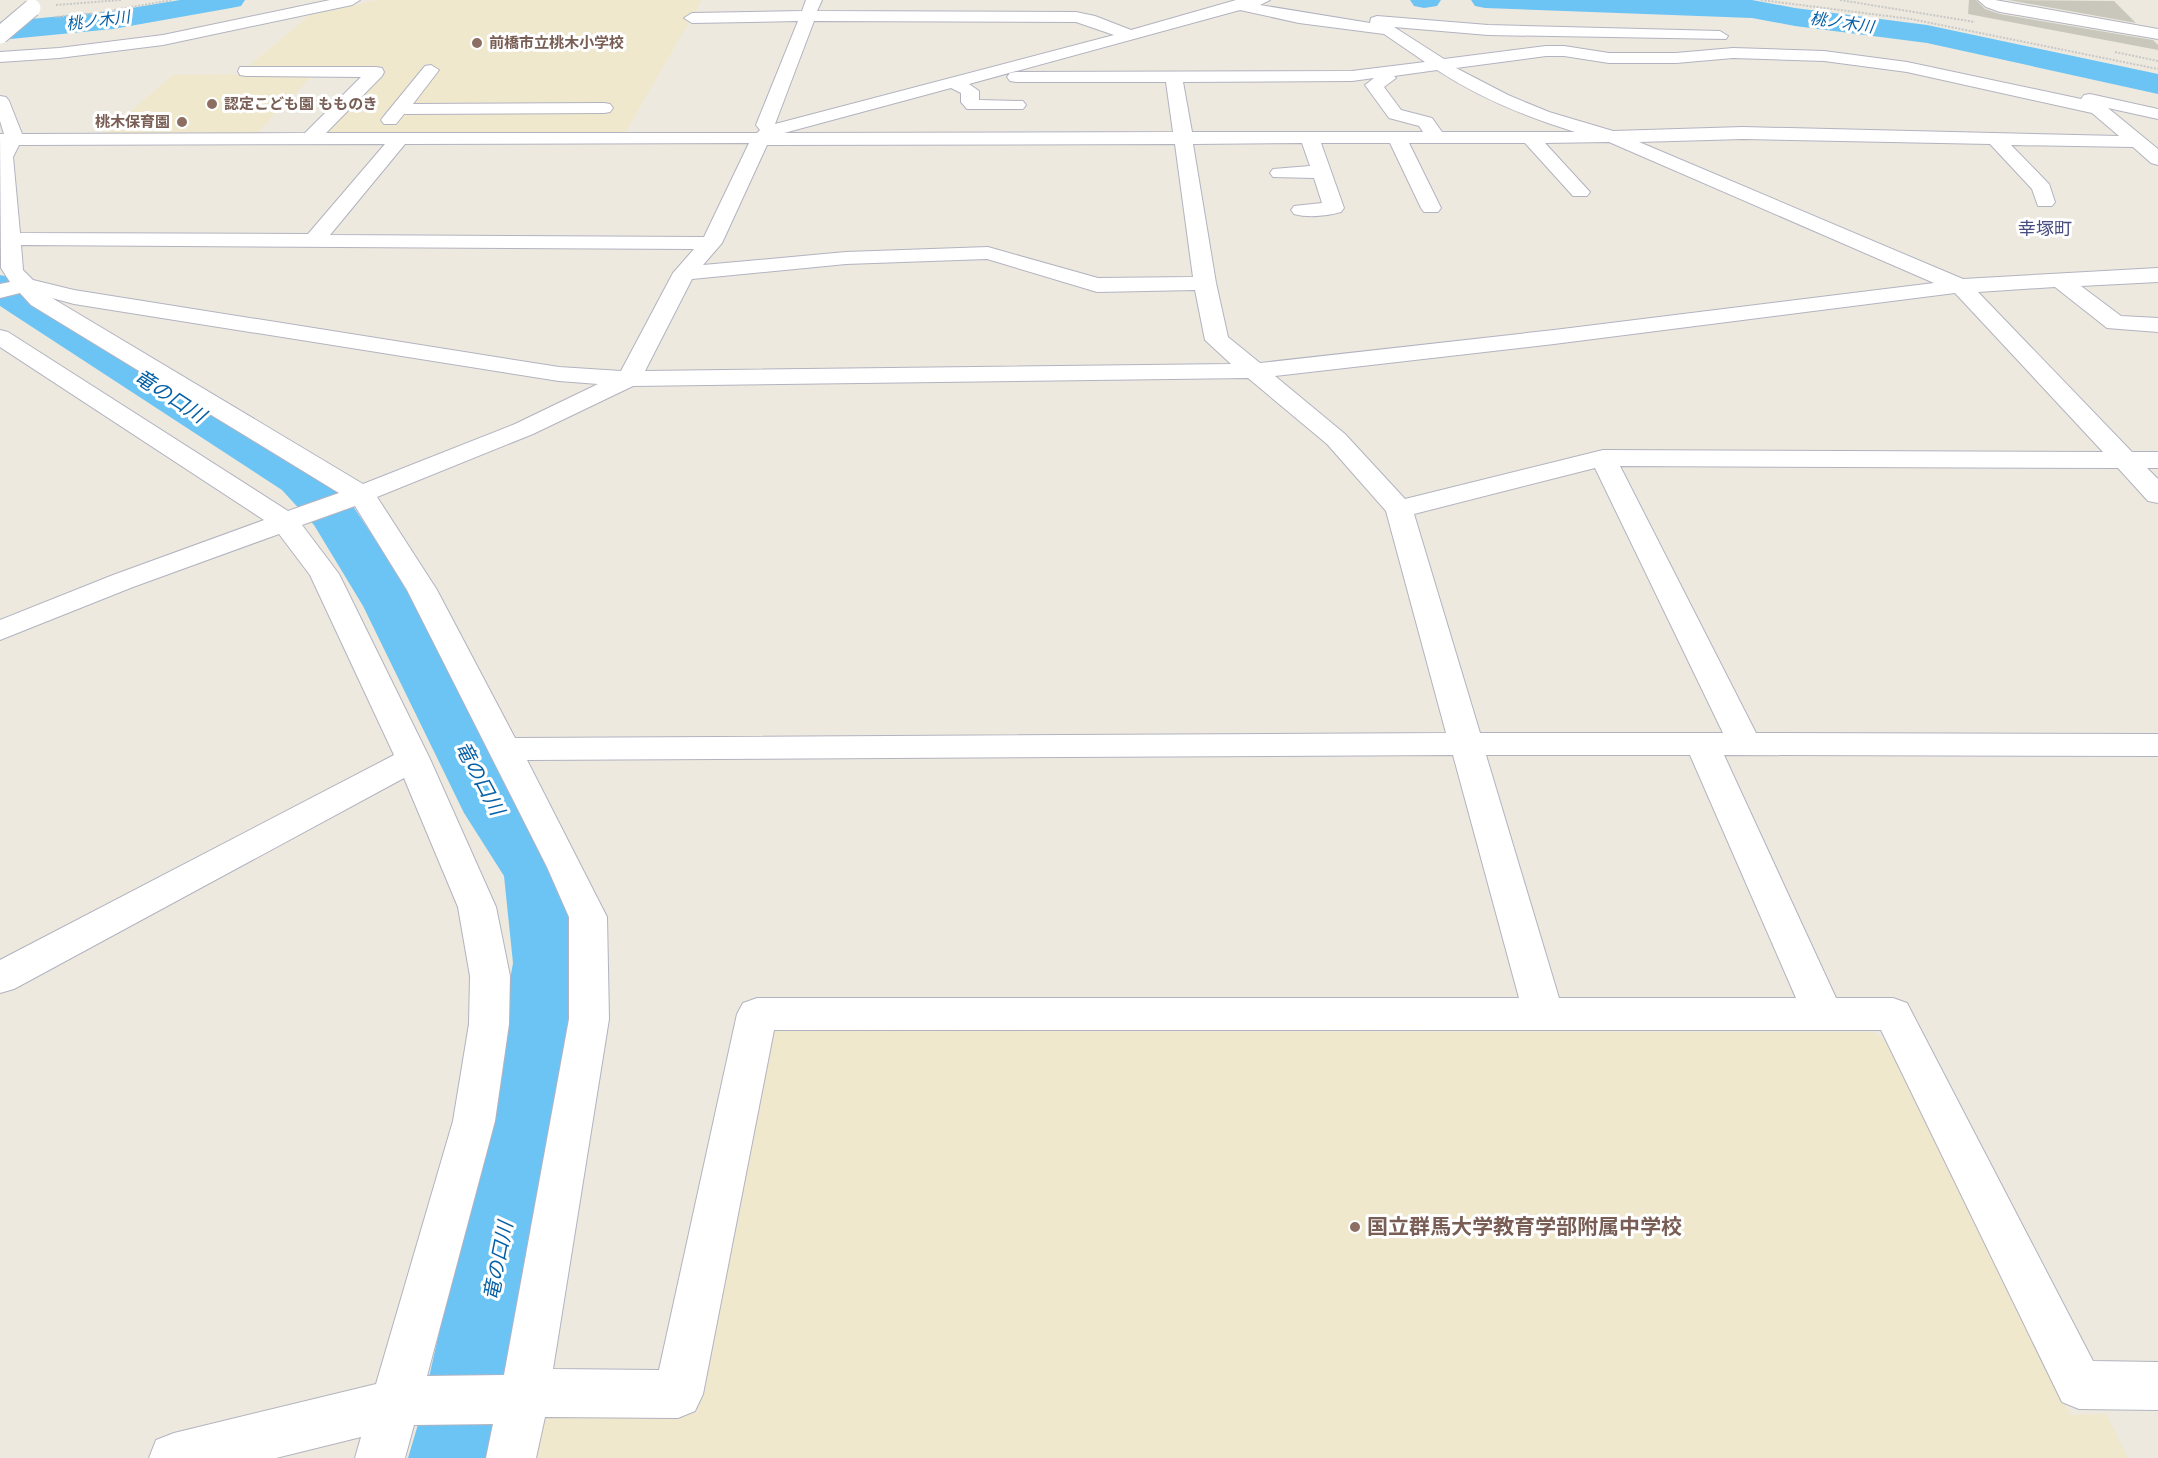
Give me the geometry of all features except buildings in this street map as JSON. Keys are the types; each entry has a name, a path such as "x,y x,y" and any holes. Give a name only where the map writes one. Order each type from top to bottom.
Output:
{"street":[{"path":"0,57 78,51 163,40 352,0"},
{"path":"922,16 925,0"},
{"path":"1217,0 1368,20 1488,30 1724,36 1796,41 1883,52 2158,114"},
{"path":"1986,0 2000,7 2158,34"},
{"path":"0,35 40,4"},
{"path":"766,135 981,74 1255,5 1322,21 1377,27 1388,30 1467,82 1520,106 1612,137 1960,286 2158,495"},
{"path":"0,631 123,581 361,494 524,429 629,379 684,273 711,243 766,135 765,125 811,8"},
{"path":"692,18 811,8 922,16 1047,8 1089,19 1129,35"},
{"path":"981,74 998,77 1342,77 1546,51 1573,52 1609,58 1676,58 1733,53 1801,54 1865,60 1950,75 2098,109 2158,159"},
{"path":"373,139 431,70"},
{"path":"246,71 376,72 311,138"},
{"path":"1383,73 1387,78 1374,86 1391,111 1401,117 1426,122 1437,138"},
{"path":"1950,75 2033,85"},
{"path":"1174,77 1205,283 1217,340 1336,439 1400,509 1543,1013"},
{"path":"952,82 970,91 970,102 973,105 1017,105"},
{"path":"0,101 9,116 13,130 7,139 4,157 9,238 16,287"},
{"path":"399,109 608,103 586,138"},
{"path":"7,139 399,139 766,135 1310,139 1612,137 1743,133 2137,142"},
{"path":"1397,138 1431,208"},
{"path":"1531,138 1580,192"},
{"path":"314,240 399,139"},
{"path":"1301,210 1334,208 1310,139"},
{"path":"1996,140 2042,188 2045,202"},
{"path":"1280,173 1321,172"},
{"path":"1670,181 1709,178"},
{"path":"9,238 711,243"},
{"path":"684,273 846,258 988,253 1097,285 1205,283"},
{"path":"16,287 559,374 629,379 1257,371 1565,336 1960,286 2158,275"},
{"path":"2059,280 2115,323 2158,325"},
{"path":"16,287 361,494 422,590 565,867 588,917 589,1019 516,1396 511,1458"},
{"path":"0,337 284,521 324,574 413,759 477,907 490,976 489,1024 474,1121 402,1403 380,1458"},
{"path":"1400,509 1603,458 2158,460"},
{"path":"1603,458 1745,744"},
{"path":"504,749 1465,744 2158,745"},
{"path":"1702,744 1822,1012"},
{"path":"0,978 413,759"},
{"path":"174,1458 402,1403 516,1396 678,1394 757,1014 1822,1012 1893,1014 2079,1385 2158,1386"}],"path":[{"path":"40,4 119,0 118,9"},
{"path":"52,17 172,0"},
{"path":"1761,0 1884,13 2039,42 2158,69"}],"shaded area":[{"name":"前橋市立桃木小学校","path":"378,0 702,0 625,133 326,134 324,132 386,68 245,69 310,15"},
{"name":"認定こども園 もものき","path":"315,73 257,133 102,135 173,75"},
{"name":"国立群馬大学教育学部附属中学校","path":"775,1031 1873,1032 1885,1041 2070,1415 2106,1414 2128,1458 524,1458 533,1416 697,1413 767,1039"}],"waterway":[{"name":"桃ノ木川","path":"0,31 113,20 231,0"},
{"name":"桃ノ木川","path":"1485,0 1752,9 1795,17 1927,34 2158,84"},
{"name":"竜の口川","path":"0,287 300,479 335,517 391,606 497,813 538,874 549,963 514,1184 466,1421 455,1458"}],"place":[{"name":"前橋市立桃木小学校","path":"477,43"},
{"name":"認定こども園 もものき","path":"212,104"},
{"name":"桃木保育園","path":"182,122"},
{"name":"国立群馬大学教育学部附属中学校","path":"1355,1227"}],"district":[{"name":"幸塚町","path":"2045,229"}]}
